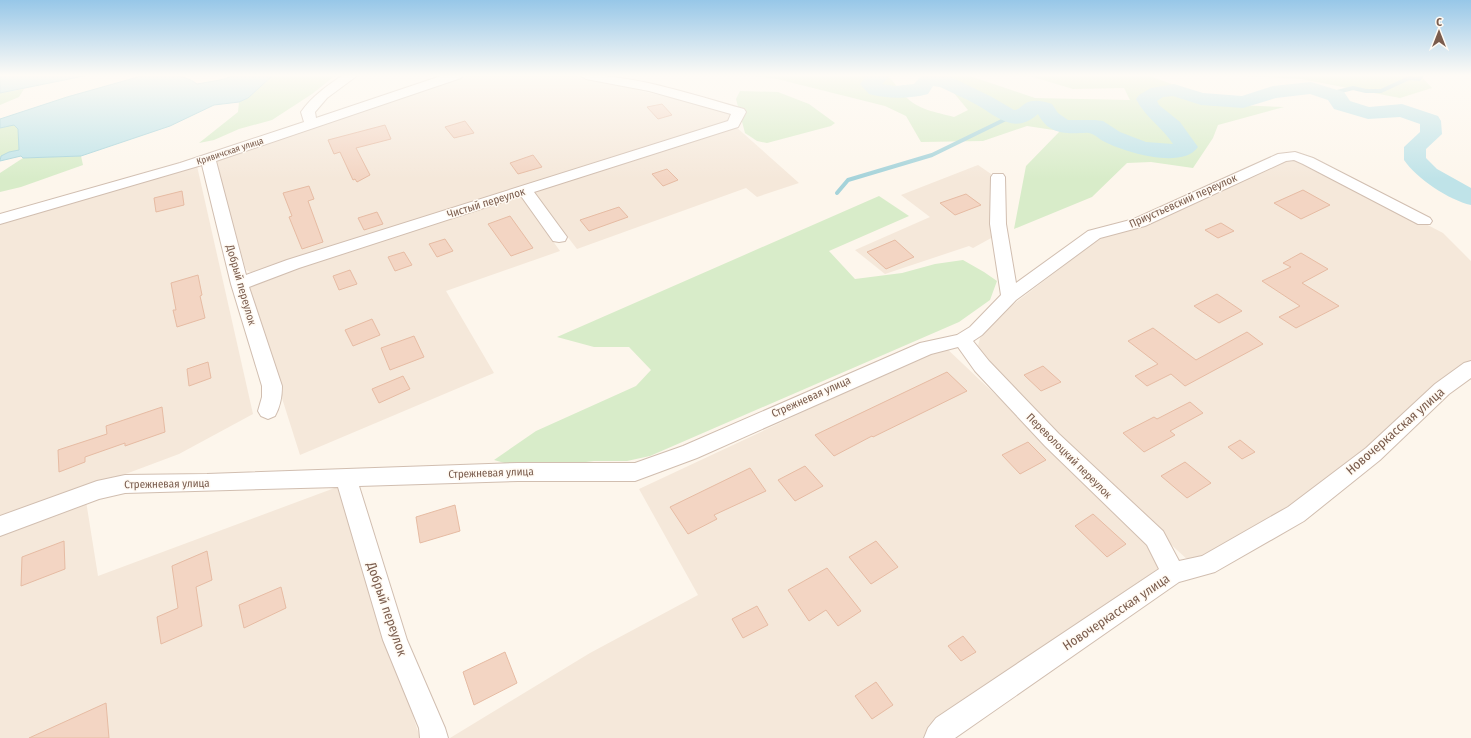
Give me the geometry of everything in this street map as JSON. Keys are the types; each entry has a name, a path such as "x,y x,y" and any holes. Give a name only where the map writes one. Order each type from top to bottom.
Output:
{"street":[{"path":"310,109 308,112 311,124"},
{"name":"Кривичская улица","path":"0,219 208,158 354,109"},
{"name":"Чистый переулок","path":"240,284 293,264 733,124 739,112 730,109"},
{"name":"Приустьевский переулок","path":"962,340 976,331 982,322 1010,296 1094,234 1139,223 1283,157 1294,156 1308,160 1424,221"},
{"name":"Добрый переулок","path":"208,158 240,284 272,386 272,397 268,411"},
{"path":"998,177 998,224 1010,296"},
{"path":"525,191 559,237"},
{"name":"Стрежневая улица","path":"0,526 97,490 125,484 518,472 635,472 690,452 860,376 927,348 962,340"},
{"name":"Переволоцкий переулок","path":"962,340 982,366 1052,440 1155,538 1173,573"},
{"name":"Новочеркасская улица","path":"938,738 946,728 1173,573 1207,565 1296,514 1373,454 1442,389 1471,368"},
{"name":"Добрый переулок","path":"346,478 395,640 432,728 434,738"}],"shaded area":[{"path":"366,109 721,109 732,112 732,117 728,122 253,273 246,270 215,160"},
{"path":"735,126 799,183 757,197 746,188 577,249 533,192"},
{"path":"1288,160 1307,162 1443,233 1471,261 1471,360 1436,386 1368,451 1297,507 1204,558 1189,561 1057,440 985,363 978,346 981,334 990,322 1099,239 1142,226"},
{"path":"978,165 991,174 993,237 973,248 969,246 885,274 855,250 930,217 901,195"},
{"path":"197,166 253,414 179,454 0,521 0,224"},
{"path":"520,195 560,251 446,291 494,373 300,455 247,288 257,281"},
{"path":"944,346 1150,541 1160,567 1001,680 929,738 450,738 590,653 698,595 639,489"},
{"path":"340,486 420,738 0,738 0,533 86,501 98,576"}],"green space":[{"path":"238,109 288,109 272,120 239,129 214,140 199,143 238,112"},
{"path":"739,109 816,109 835,123 831,126 767,143 757,141 745,133"},
{"path":"892,109 927,109 954,117 968,109 1275,109 1218,125 1213,138 1193,168 1151,162 1127,163 1092,197 1014,229 1026,166 1060,131 1027,126 983,141 921,142 906,116"},
{"path":"14,124 18,129 19,151 9,152 0,158 0,128"},
{"path":"81,156 83,165 21,187 0,192 0,173 23,158"},
{"path":"879,196 909,216 829,251 855,279 902,273 935,264 963,260 997,281 990,300 959,322 650,456 627,461 594,461 562,465 508,464 494,460 536,431 636,386 651,370 629,347 594,347 557,337"}],"water":[{"path":"29,109 205,109 170,126 81,156 23,158 21,156 0,161 1,156 9,152 19,150 18,129 14,125 0,128 0,119"}],"building":[{"path":"649,109 667,109 672,115 658,119"},
{"path":"465,121 474,133 454,138 445,127"},
{"path":"385,125 391,139 356,148 370,175 357,182 355,179 353,180 340,152 334,154 328,140"},
{"path":"533,155 542,167 518,174 510,163"},
{"path":"667,169 678,180 663,186 652,174"},
{"path":"309,186 314,199 308,201 323,242 302,249 289,217 292,216 283,193"},
{"path":"1303,190 1330,205 1301,219 1274,203"},
{"path":"182,191 184,205 156,212 154,198"},
{"path":"966,194 981,205 955,215 940,203"},
{"path":"619,207 628,217 589,231 580,220"},
{"path":"377,212 383,224 364,230 358,218"},
{"path":"510,216 533,248 511,256 488,224"},
{"path":"1221,223 1234,231 1218,238 1205,230"},
{"path":"445,239 453,251 437,257 429,244"},
{"path":"895,240 914,257 886,269 867,252"},
{"path":"404,252 412,265 395,271 388,257"},
{"path":"1301,253 1328,269 1302,283 1339,306 1296,328 1279,317 1300,306 1262,281 1291,267 1283,263"},
{"path":"350,270 357,284 339,290 333,276"},
{"path":"198,275 202,295 200,296 205,318 177,327 173,310 176,310 171,283"},
{"path":"1217,294 1242,311 1219,323 1194,306"},
{"path":"372,319 380,335 353,346 345,330"},
{"path":"1153,328 1196,360 1247,332 1263,344 1185,386 1171,374 1147,386 1135,376 1158,364 1128,341"},
{"path":"414,336 424,357 390,370 381,348"},
{"path":"208,362 211,378 189,386 187,369"},
{"path":"1043,366 1061,382 1041,391 1024,375"},
{"path":"947,372 967,391 873,437 872,436 834,456 815,435"},
{"path":"403,376 410,389 379,403 372,389"},
{"path":"1190,402 1203,413 1170,431 1175,435 1144,452 1123,433 1154,417 1157,419"},
{"path":"162,407 165,432 125,446 125,443 85,457 85,462 59,472 58,450 107,434 106,426"},
{"path":"1240,440 1255,452 1242,459 1228,447"},
{"path":"1028,442 1046,460 1020,474 1002,455"},
{"path":"1185,462 1211,483 1187,498 1161,476"},
{"path":"805,466 823,486 795,501 778,480"},
{"path":"750,468 766,491 714,515 717,519 688,534 670,507"},
{"path":"455,505 460,531 420,543 416,517"},
{"path":"1093,514 1126,544 1107,557 1075,526"},
{"path":"64,541 65,569 21,586 22,557"},
{"path":"876,541 898,567 871,584 849,557"},
{"path":"207,551 212,580 196,587 202,626 161,644 157,617 178,608 172,566"},
{"path":"827,568 861,611 838,626 826,610 809,621 788,590"},
{"path":"281,587 286,608 244,628 239,605"},
{"path":"757,606 768,625 743,638 732,619"},
{"path":"963,636 976,652 961,661 948,646"},
{"path":"505,652 517,683 474,705 463,672"},
{"path":"876,682 893,705 872,719 855,696"},
{"path":"106,703 109,738 29,738"}],"waterway":[{"path":"998,109 1010,117 1023,116 1031,109"},
{"path":"1046,109 1050,117 1063,127 1095,126 1112,137 1143,149 1175,151 1187,147 1172,127 1153,109"},
{"path":"1356,109 1368,113 1402,110 1430,121 1431,134 1415,147 1415,160 1429,174 1471,198"},
{"path":"837,193 848,180 932,155 1010,117"}]}
